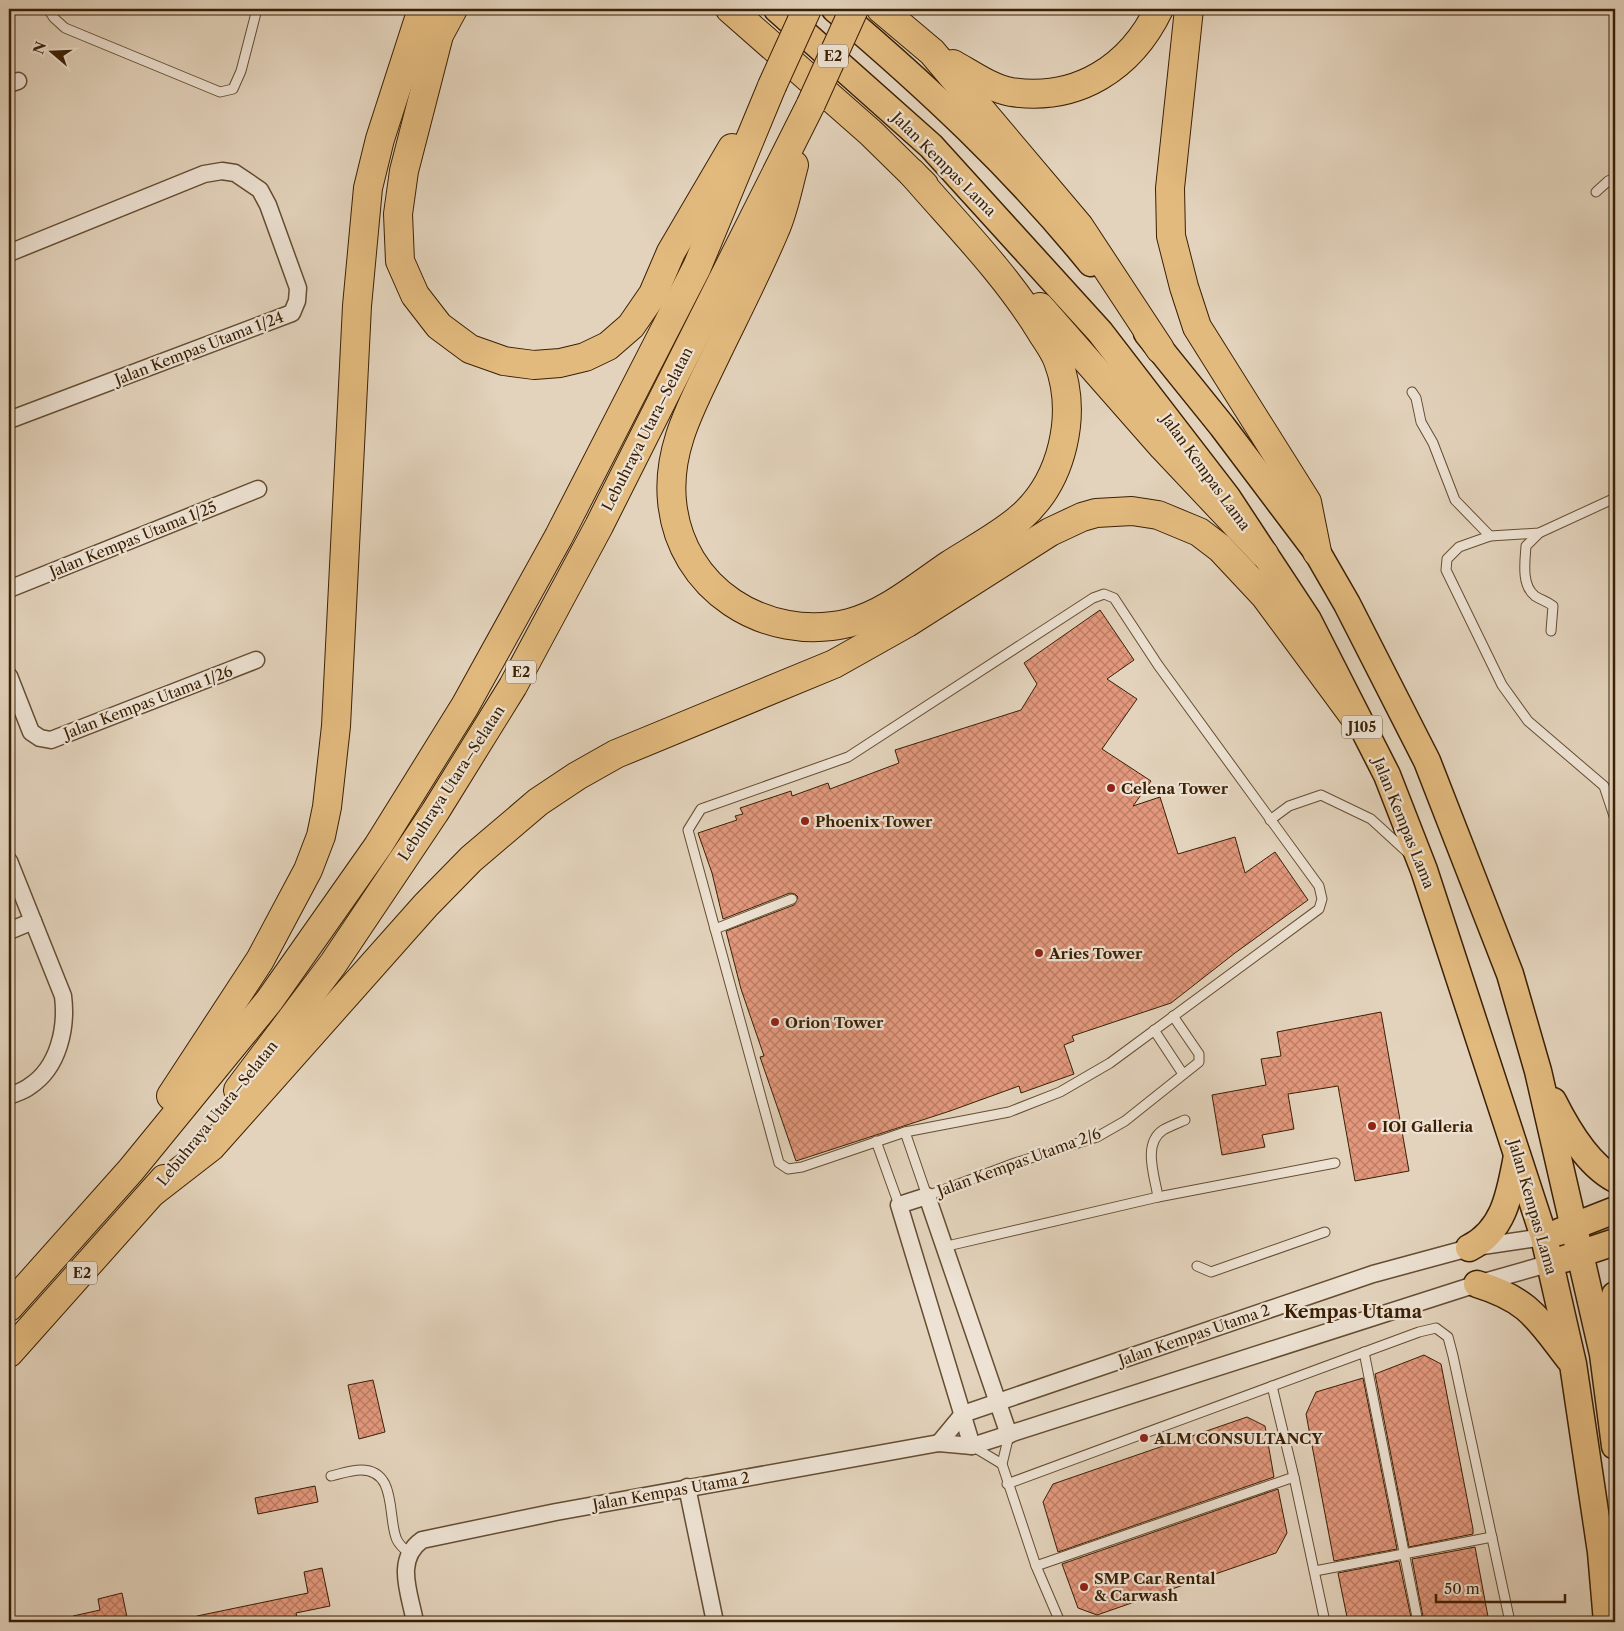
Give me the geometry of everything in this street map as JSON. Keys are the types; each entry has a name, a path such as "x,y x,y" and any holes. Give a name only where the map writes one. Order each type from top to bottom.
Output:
{"highway":[{"path":"131,1170 162,1110 260,960 308,870 321,836 327,808 336,726 356,306 368,188 380,139 422,9"},
{"path":"453,9 439,34 404,171 398,214 400,260 415,295 439,326 470,348 504,361 534,365 560,363 585,357 608,346 631,326 653,294 671,252 704,192 772,86"},
{"name":"Lebuhraya Utara–Selatan","path":"9,1307 131,1170 269,1001 378,846 465,706 558,536 697,267 772,86 807,9"},
{"name":"Lebuhraya Utara–Selatan","path":"9,1353 153,1192 253,1073 333,964 435,812 513,686 599,526 811,104 854,9"},
{"path":"881,9 932,52 1079,226 1160,349"},
{"path":"932,52 985,83 1010,92 1041,94 1071,90 1100,76 1130,53 1150,28 1159,9"},
{"path":"1189,9 1170,188 1171,236 1175,253 1197,327 1307,502 1317,552"},
{"path":"730,11 871,133 912,173 1036,302 1163,447 1264,554"},
{"path":"811,104 776,227 679,435 672,467 672,501 677,531 688,554 705,579 728,602 760,619 789,627 821,627 850,623 878,612 1021,518 1046,488 1062,453 1067,423 1066,398 1058,359 1021,299 912,173"},
{"path":"153,1192 211,1147 426,905 471,859 538,802 577,776 616,754 834,664 900,627 1050,532 1082,517 1096,513 1132,511 1158,514 1199,532 1220,548 1265,596 1361,726"}],"main road":[{"name":"Jalan Kempas Lama","path":"777,9 931,146 1100,332 1227,497 1308,620 1387,775 1424,870 1544,1237 1573,1364 1601,1552 1608,1622"},
{"name":"J105","path":"835,9 981,139 1068,235 1160,349 1317,552 1347,604 1427,761 1510,974 1538,1072 1575,1227 1603,1354 1615,1446"},
{"path":"1538,1072 1573,1135 1604,1174 1615,1180"},
{"path":"1469,1248 1484,1240 1501,1216 1508,1199 1517,1152"},
{"path":"1544,1237 1575,1227 1615,1210"},
{"path":"1550,1262 1615,1242"},
{"path":"1477,1284 1513,1297 1528,1308 1573,1364"},
{"path":"1603,1354 1615,1296"}],"street":[{"name":"Jalan Kempas Utama 1/24","path":"9,253 204,174 222,171 235,173 260,190 298,288 297,301 292,313 9,420"},
{"name":"Jalan Kempas Utama 1/25","path":"9,589 258,489"},
{"name":"Jalan Kempas Utama 1/26","path":"9,676 31,732 40,738 51,740 256,660"},
{"path":"9,861 63,996 65,1017 62,1037 53,1058 42,1075 30,1087 9,1096"},
{"path":"9,931 33,921"},
{"name":"Jalan Kempas Utama 2/6","path":"899,1205 927,1196 1009,1435"},
{"path":"899,1205 972,1446 1550,1262"},
{"name":"Jalan Kempas Utama 2","path":"963,1414 1373,1274 1469,1248 1544,1237"},
{"path":"939,1443 963,1414"},
{"name":"Jalan Kempas Utama 2","path":"410,1554 422,1540 435,1536 687,1487 939,1443 972,1446"},
{"path":"687,1487 715,1622"},
{"path":"410,1554 404,1568 415,1622"}],"lane":[{"path":"48,9 54,18 65,28 220,92 233,89 241,71 257,9"},
{"path":"1596,192 1608,181 1615,178"},
{"path":"1412,392 1416,398 1421,422 1433,443 1455,500 1490,536"},
{"path":"1551,631 1553,606 1546,600 1536,597 1528,588 1526,546 1539,533 1615,498"},
{"path":"1539,533 1490,536 1459,547 1447,559 1446,570 1502,685 1528,721 1604,786 1615,819"},
{"path":"1100,595 1108,595 1114,598 1270,820 1319,886 1322,899 1319,909 1110,1063 1060,1092 1009,1112 905,1132 802,1167 788,1169 779,1163 688,830 701,809 848,758 1100,595"},
{"path":"1270,820 1289,806 1321,795 1371,819 1386,830 1424,870"},
{"path":"715,929 792,899"},
{"name":"Jalan Kempas Utama 2/6","path":"905,1132 927,1196 1015,1162 1097,1137 1124,1121 1199,1062 1200,1057 1173,1016"},
{"path":"1154,1030 1183,1074"},
{"path":"1158,1197 1151,1154 1153,1143 1164,1130 1185,1120"},
{"path":"876,1141 899,1205"},
{"path":"943,1247 1158,1197 1335,1163"},
{"path":"1197,1266 1211,1272 1325,1232"},
{"path":"1007,1484 1364,1352 1436,1328 1448,1338 1510,1622"},
{"path":"1364,1352 1418,1622"},
{"path":"1272,1386 1294,1476 1325,1622"},
{"path":"1009,1435 1002,1464 1007,1484 1036,1566 1060,1622"},
{"path":"972,1446 1002,1464"},
{"path":"331,1476 362,1470 375,1475 388,1488 396,1539 401,1548 410,1554"},
{"path":"1036,1566 1294,1476"},
{"path":"1315,1571 1492,1537"}],"building":[{"path":"1100,610 1134,660 1107,679 1137,699 1102,749 1151,781 1133,806 1160,797 1178,854 1235,837 1245,873 1275,852 1308,900 1235,953 1171,1003 1072,1036 1074,1041 1064,1045 1074,1074 1021,1093 1019,1086 950,1111 796,1161 760,1057 764,1056 741,989 726,931 794,905 798,897 790,893 723,919 712,873 698,833 737,820 735,816 743,814 740,808 791,791 792,796 828,783 830,789 899,763 895,750 1021,710 1037,684 1024,663"},
{"path":"1381,1012 1409,1171 1355,1181 1338,1086 1288,1094 1294,1129 1262,1135 1265,1147 1222,1155 1212,1095 1266,1085 1261,1059 1281,1056 1277,1032"},
{"path":"1424,1355 1441,1364 1473,1534 1409,1547 1375,1374"},
{"path":"1363,1378 1397,1549 1334,1561 1306,1414 1316,1392"},
{"path":"373,1380 385,1432 359,1439 348,1385"},
{"path":"1247,1417 1265,1426 1274,1477 1058,1552 1043,1502 1053,1484"},
{"path":"315,1486 318,1502 258,1514 255,1498"},
{"path":"1278,1489 1287,1533 1276,1553 1097,1615 1078,1608 1062,1564"},
{"path":"1475,1547 1489,1622 1424,1622 1412,1559"},
{"path":"1399,1561 1412,1622 1348,1622 1338,1573"},
{"path":"322,1568 330,1606 296,1613 298,1622 198,1622 197,1616 308,1593 304,1572"},
{"path":"122,1593 128,1622 74,1622 73,1616 100,1610 98,1599"}],"place":[{"name":"Celena Tower","path":"1111,788"},
{"name":"Phoenix Tower","path":"805,821"},
{"name":"Aries Tower","path":"1039,953"},
{"name":"Orion Tower","path":"775,1022"},
{"name":"IOI Galleria","path":"1372,1126"},
{"name":"ALM CONSULTANCY","path":"1144,1438"},
{"name":"SMP Car Rental & Carwash","path":"1084,1587"}],"district":[{"name":"Kempas Utama","path":"1353,1312"}]}
